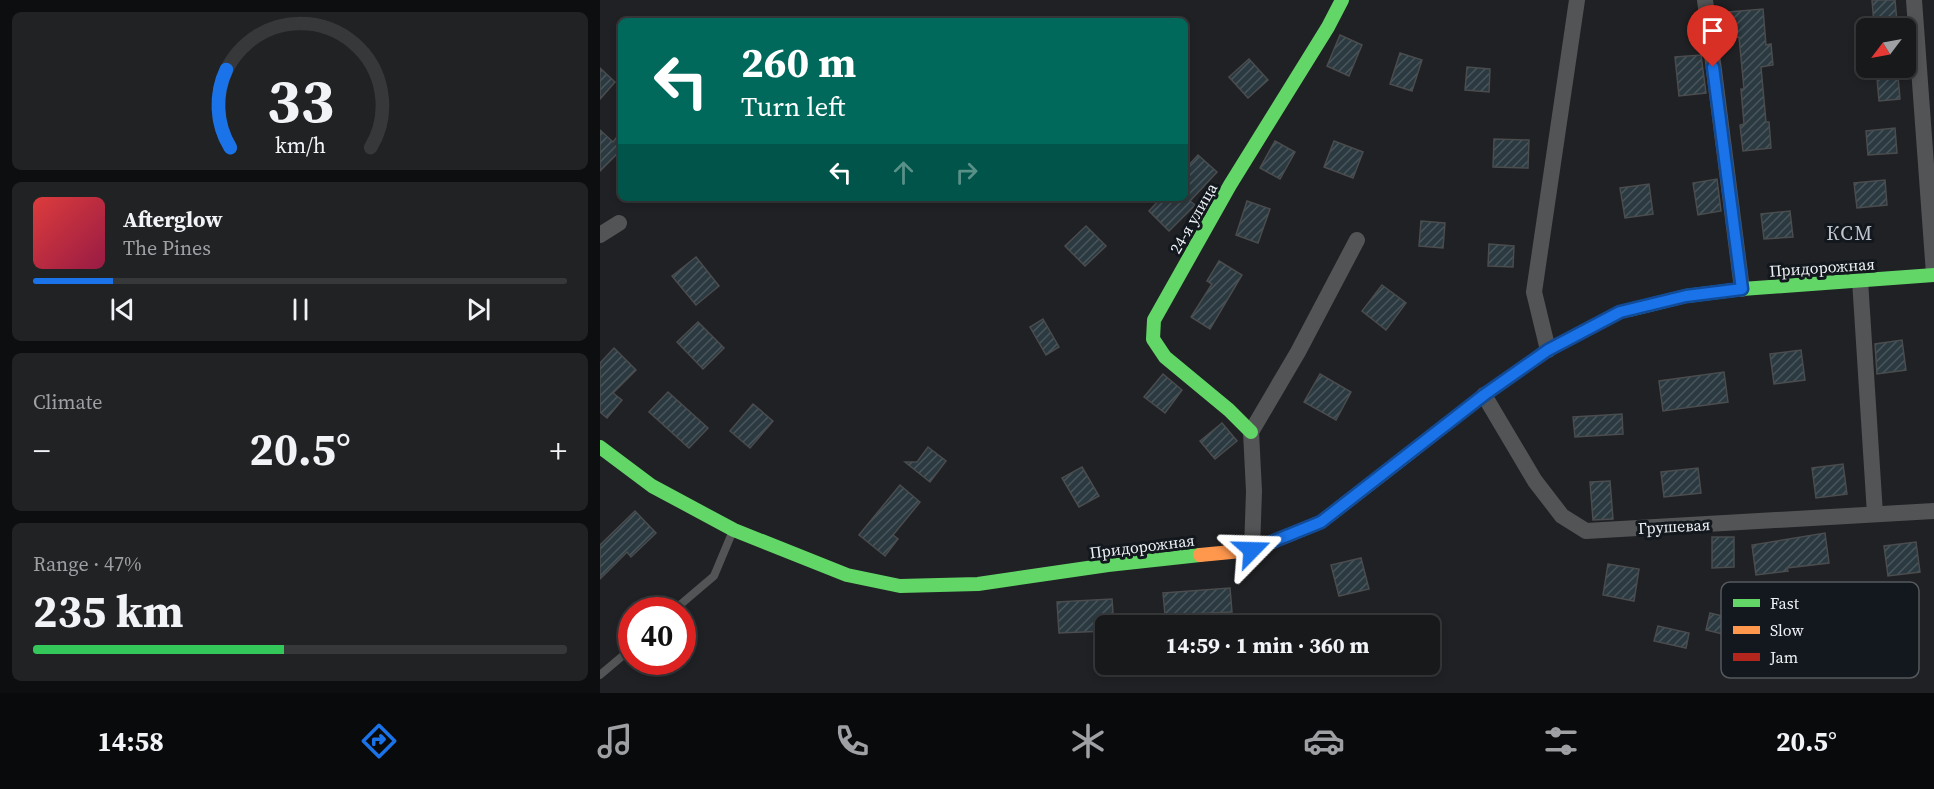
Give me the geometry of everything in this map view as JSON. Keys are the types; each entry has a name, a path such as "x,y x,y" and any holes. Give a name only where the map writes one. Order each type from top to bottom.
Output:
{"street":[{"name":"24-я улица","path":"1251,432 1229,410 1165,357 1153,339 1154,321 1230,185 1328,27 1342,0"},
{"path":"1548,350 1533,292 1577,0"},
{"path":"1705,0 1742,289"},
{"path":"1914,0 1934,274"},
{"path":"600,236 619,223"},
{"path":"1252,550 1254,491 1251,432 1298,352 1357,240"},
{"name":"Придорожная","path":"600,447 652,486 734,530 847,575 900,586 978,584 1108,565 1252,550 1321,522 1484,395 1548,350 1620,312 1686,296 1742,289 1934,274"},
{"path":"1860,280 1875,514"},
{"name":"Грушевая","path":"1484,395 1535,481 1562,516 1586,531 1934,511"}],"lane":[{"path":"689,597 714,576 734,530"},
{"path":"600,675 618,660"}],"building":[{"path":"1872,0 1895,0 1897,18 1874,18"},
{"path":"1763,9 1766,45 1771,44 1773,65 1761,67 1771,148 1743,151 1740,125 1744,124 1741,89 1744,89 1739,37 1731,38 1729,12"},
{"path":"1340,35 1362,45 1349,76 1327,66"},
{"path":"1400,53 1422,60 1412,91 1390,84"},
{"path":"1701,55 1706,93 1679,96 1675,57"},
{"path":"1249,59 1268,80 1248,98 1229,77"},
{"path":"1467,67 1490,69 1489,92 1465,90"},
{"path":"600,68 615,82 600,99"},
{"path":"1877,78 1898,78 1900,99 1879,101"},
{"path":"1895,128 1897,153 1868,155 1866,131"},
{"path":"600,130 613,142 618,136 618,153 600,171"},
{"path":"1494,139 1529,140 1528,168 1493,167"},
{"path":"1275,141 1295,152 1280,179 1260,168"},
{"path":"1334,141 1363,152 1353,178 1324,167"},
{"path":"1198,155 1217,172 1190,201 1195,205 1169,231 1149,211 1158,201 1188,201 1188,166"},
{"path":"1717,179 1721,211 1698,215 1693,183"},
{"path":"1885,180 1887,205 1857,208 1854,183"},
{"path":"1649,184 1653,214 1625,218 1620,188"},
{"path":"1247,201 1270,209 1258,243 1236,235"},
{"path":"1790,211 1793,237 1764,239 1761,214"},
{"path":"1421,221 1445,223 1443,248 1419,246"},
{"path":"1086,226 1106,246 1085,266 1065,246"},
{"path":"1489,244 1514,246 1513,267 1488,266"},
{"path":"696,257 719,286 696,305 672,276"},
{"path":"1219,261 1242,275 1210,329 1191,317 1212,284 1207,281"},
{"path":"1382,285 1406,303 1386,330 1362,311"},
{"path":"1043,319 1059,347 1046,355 1030,327"},
{"path":"698,322 724,348 703,369 677,342"},
{"path":"1902,340 1906,370 1877,374 1875,344"},
{"path":"614,348 636,370 613,393 622,400 607,418 600,412 600,363"},
{"path":"1801,350 1805,380 1774,384 1770,354"},
{"path":"1724,372 1728,402 1663,411 1659,381"},
{"path":"1163,374 1182,390 1165,413 1144,397"},
{"path":"1320,374 1351,392 1336,420 1304,402"},
{"path":"668,392 708,428 689,448 649,412"},
{"path":"753,404 773,421 750,448 730,431"},
{"path":"1622,414 1623,434 1575,437 1573,417"},
{"path":"1222,423 1237,441 1215,459 1200,441"},
{"path":"928,447 946,461 930,482 905,462 917,462"},
{"path":"1843,464 1847,494 1816,498 1812,468"},
{"path":"1082,467 1099,496 1079,507 1062,478"},
{"path":"1698,468 1701,493 1664,497 1661,472"},
{"path":"1610,481 1613,519 1593,520 1590,482"},
{"path":"900,485 920,502 893,535 898,539 885,556 859,535"},
{"path":"635,511 656,533 631,557 627,552 600,579 600,545"},
{"path":"1825,533 1829,563 1787,568 1788,571 1756,575 1752,545"},
{"path":"1712,537 1734,537 1734,567 1712,568"},
{"path":"1916,542 1920,572 1888,576 1884,546"},
{"path":"1361,558 1369,589 1339,596 1331,565"},
{"path":"1608,564 1639,569 1634,601 1603,595"},
{"path":"1230,588 1232,612 1165,615 1163,593"},
{"path":"1112,599 1113,615 1095,615 1095,631 1059,633 1057,602"},
{"path":"1710,613 1721,616 1721,634 1706,630"},
{"path":"1658,626 1689,633 1686,648 1654,641"}],"traffic: fast":[{"path":"1251,432 1229,410 1165,357 1153,339 1154,320 1230,185 1328,27 1342,0"},
{"path":"1629,310 1686,296 1742,289 1934,275"},
{"path":"600,447 652,486 734,530 847,575 900,586 978,584 1108,565 1200,555"}],"traffic: slow":[{"path":"1200,555 1252,550 1321,522 1415,449"}],"traffic: jam":[{"path":"1415,449 1484,395 1548,350 1620,312 1629,310"}],"district":[{"name":"КСМ","path":"1850,233"}],"route":[{"path":"1252,550 1321,522 1484,395 1548,350 1620,312 1686,296 1742,289 1713,67"}]}
